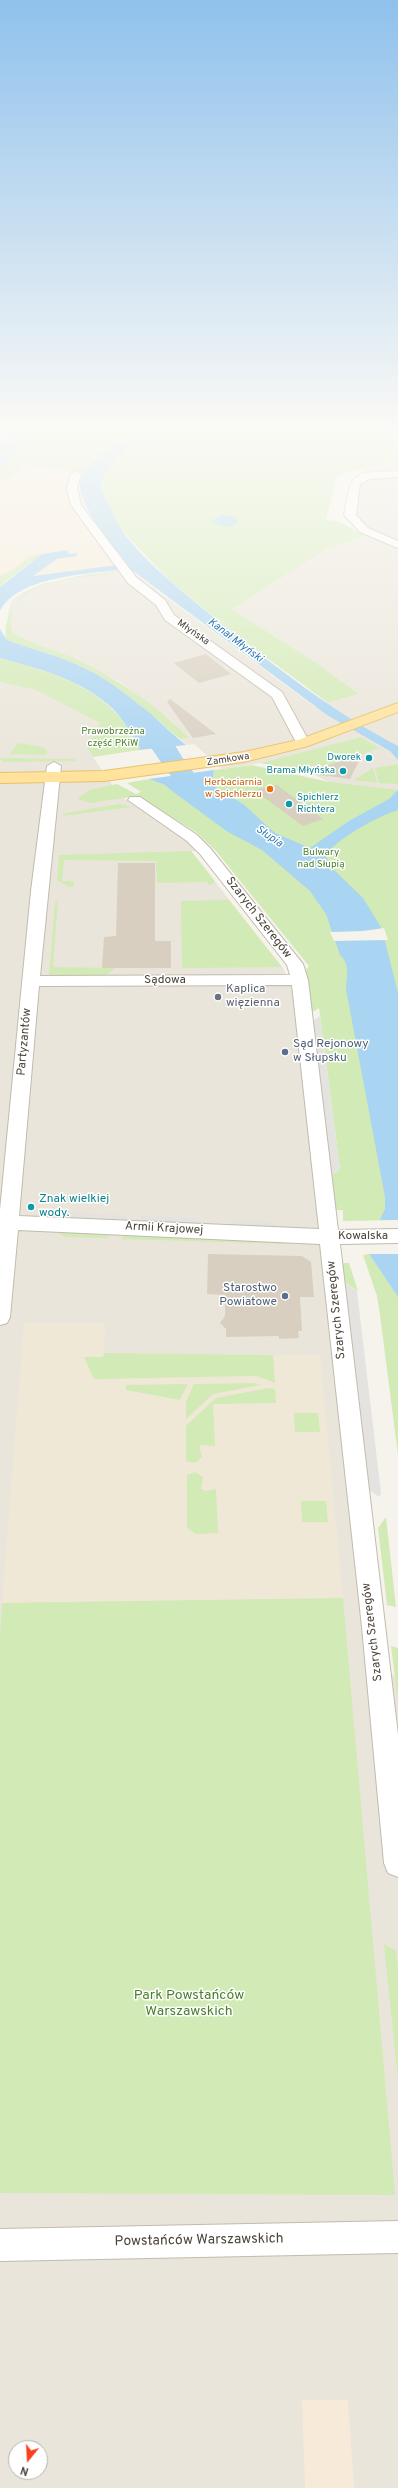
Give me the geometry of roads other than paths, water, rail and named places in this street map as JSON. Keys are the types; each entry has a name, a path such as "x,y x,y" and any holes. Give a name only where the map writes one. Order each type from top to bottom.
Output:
{"main road":[{"name":"Zamkowa","path":"120,768 202,751 301,739 398,699"},
{"name":"Zamkowa","path":"53,772 214,762 256,755 398,707"},
{"path":"0,766 53,772"},
{"path":"0,778 53,772"}],"street":[{"name":"Młyńska","path":"108,549 121,567 161,603 169,617 277,695 301,739"},
{"name":"Partyzantów","path":"0,1317 4,1222 53,772"},
{"name":"Szarych Szeregów","path":"135,800 186,834 205,851 295,964 300,980 328,1237 374,1627 398,1863"},
{"name":"Sądowa","path":"31,981 300,980"},
{"name":"Armii Krajowej","path":"4,1222 328,1237"},
{"name":"Kowalska","path":"328,1237 398,1236"},
{"name":"Powstańców Warszawskich","path":"0,2245 398,2237"}],"water":[{"name":"Kanał Młyński","path":"111,549 137,549 169,580 217,620 304,688 374,733 398,746 398,760 390,751 327,715 133,571 128,569 76,575 39,583 23,590 9,599 0,611 0,587 42,554 67,550 69,554 76,553 78,556 57,559 33,576 124,564 125,561 118,552 112,551"},
{"path":"0,629 7,640 75,663 98,675 125,693 186,745 139,750 140,747 117,713 88,690 45,671 0,658"},
{"path":"214,770 212,782 214,786 243,804 275,833 310,848 349,821 389,799 398,790 398,810 380,817 347,836 330,850 326,857 333,869 363,898 382,929 398,993 398,1220 380,1220 385,1209 385,1197 346,989 347,966 340,955 326,914 310,891 262,850 228,832 165,785 149,779"},
{"path":"369,1254 398,1254 398,1297"}],"waterway":[{"name":"Słupia","path":"128,709 148,726 190,784 223,806"}],"place":[{"name":"Dworek","path":"369,758"},
{"name":"Brama Młyńska","path":"343,771"},
{"name":"Herbaciarnia w Spichlerzu","path":"270,789"},
{"name":"Spichlerz Richtera","path":"289,804"},
{"name":"Kaplica więzienna","path":"218,997"},
{"name":"Sąd Rejonowy w Słupsku","path":"285,1052"},
{"name":"Znak wielkiej wody.","path":"31,1207"},
{"name":"Starostwo Powiatowe","path":"285,1296"}],"park label":[{"name":"Prawobrzeżna część PKiW","path":"113,738"},
{"name":"Bulwary nad Słupią","path":"321,858"},
{"name":"Park Powstańców Warszawskich","path":"189,2004"}]}
